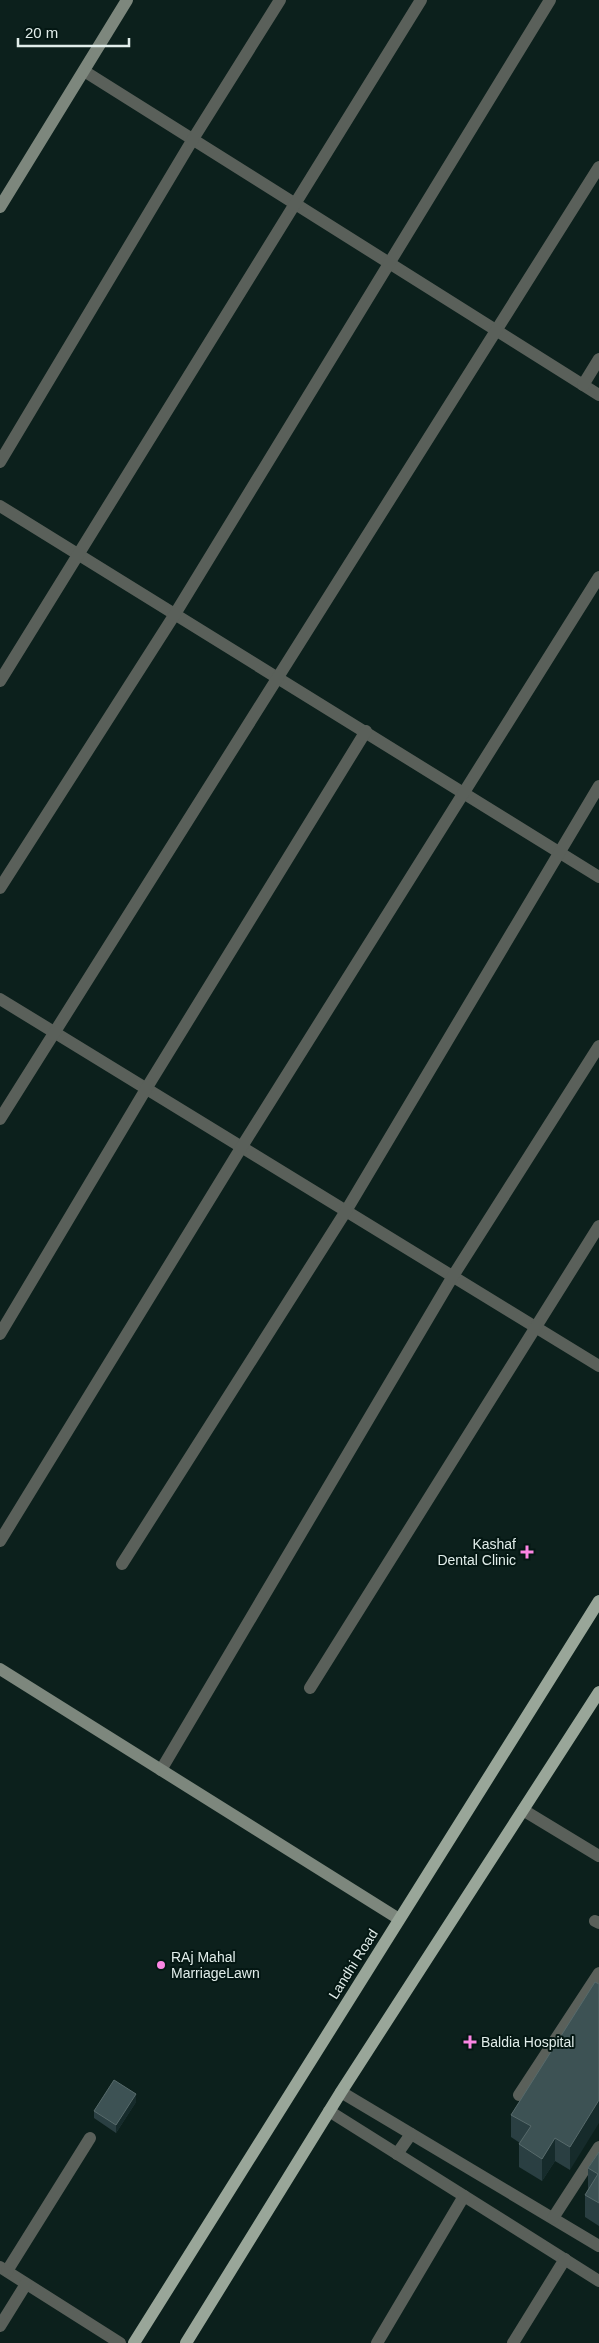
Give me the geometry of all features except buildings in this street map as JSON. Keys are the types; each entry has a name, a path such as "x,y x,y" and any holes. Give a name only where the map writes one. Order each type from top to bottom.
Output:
{"main road":[{"name":"Landhi Road","path":"134,2343 599,1601"},
{"path":"186,2343 341,2092 599,1692"}],"street":[{"path":"0,207 127,0"},
{"path":"0,462 193,139 280,0"},
{"path":"0,681 421,0"},
{"path":"0,888 175,614 550,0"},
{"path":"84,71 599,395"},
{"path":"0,1119 599,167"},
{"path":"583,385 599,358"},
{"path":"0,506 599,877"},
{"path":"0,1541 241,1148 599,578"},
{"path":"0,1334 146,1089 366,731"},
{"path":"122,1564 346,1211 599,786"},
{"path":"0,999 599,1366"},
{"path":"161,1770 454,1276 599,1046"},
{"path":"310,1688 599,1226"},
{"path":"0,1669 399,1919"},
{"path":"523,1810 599,1856"},
{"path":"519,2095 599,1973"},
{"path":"341,2092 599,2246"},
{"path":"329,2111 599,2281"},
{"path":"397,2154 411,2134"},
{"path":"90,2138 3,2269 120,2343"},
{"path":"553,2218 599,2147"},
{"path":"377,2343 464,2196"},
{"path":"513,2343 564,2259"},
{"path":"0,2326 26,2284"}],"place":[{"name":"Kashaf Dental Clinic","path":"527,1552"},
{"name":"RAj Mahal MarriageLawn","path":"161,1965"},
{"name":"Baldia Hospital","path":"470,2042"}]}
